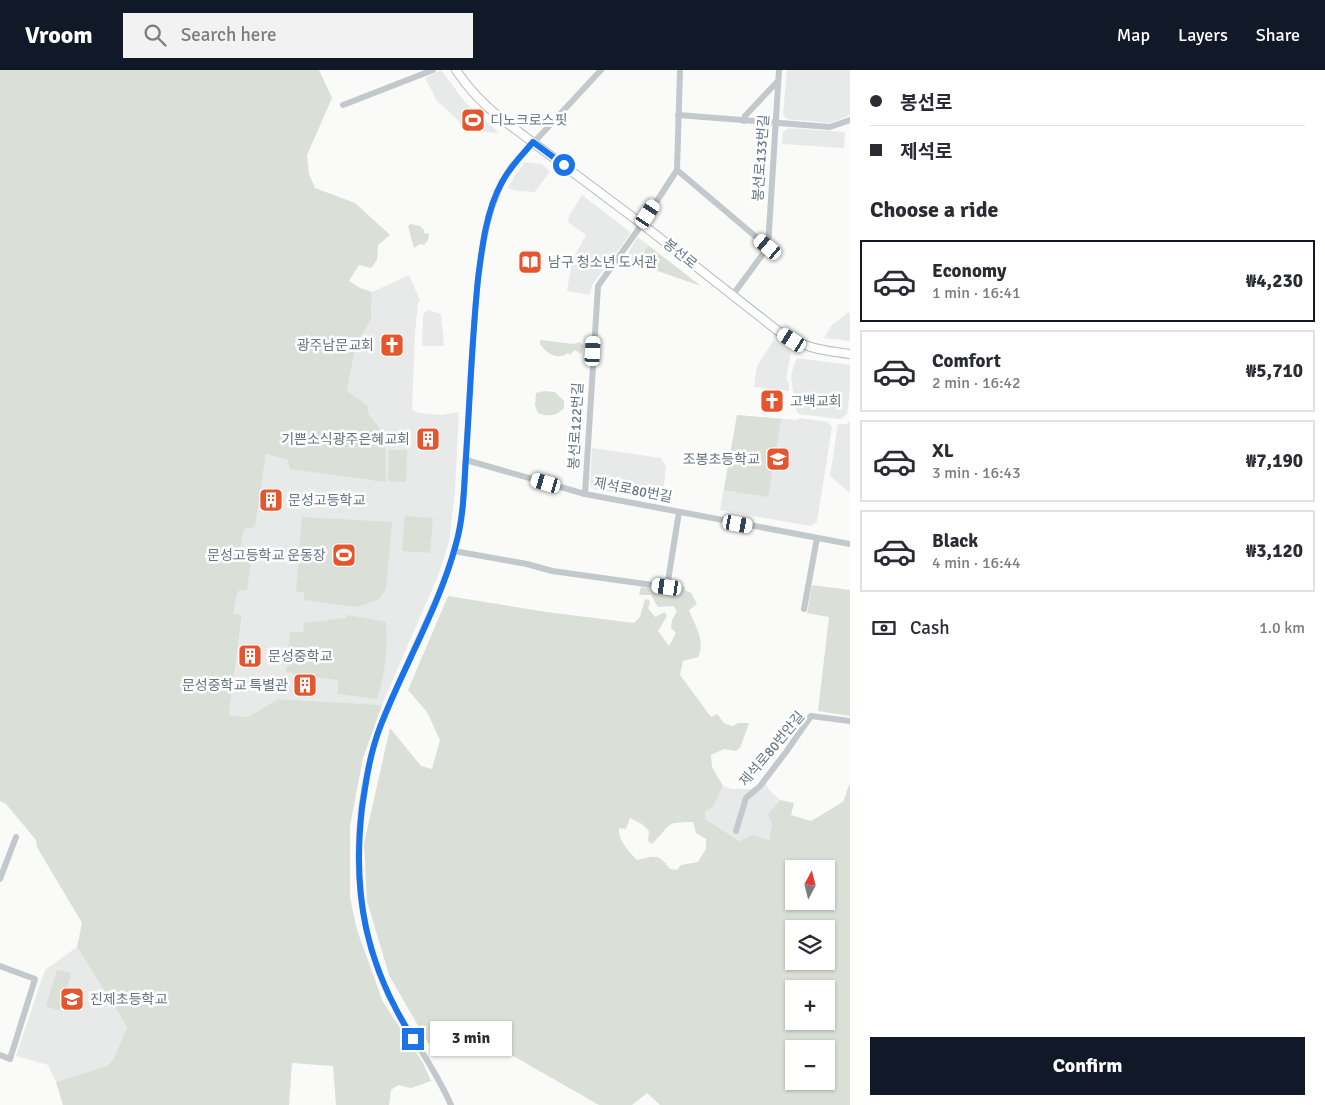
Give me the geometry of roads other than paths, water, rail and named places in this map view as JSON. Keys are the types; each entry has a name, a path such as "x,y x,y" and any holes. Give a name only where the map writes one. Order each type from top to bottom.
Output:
{"main road":[{"name":"봉선로","path":"456,70 470,90 483,103 778,331 799,344 850,354"}],"street":[{"path":"344,105 433,70"},
{"path":"451,1105 439,1078 398,1016 385,988 367,932 360,896 358,862 363,803 372,754 381,726 442,587 454,551 461,518 474,320 482,247 492,206 502,181 511,167 601,70"},
{"path":"680,70 677,170 768,247 732,296"},
{"name":"봉선로133번길","path":"768,247 779,70"},
{"path":"744,121 745,116 778,81"},
{"path":"678,115 830,127 850,120"},
{"name":"봉선로122번길","path":"585,494 598,286 677,170"},
{"name":"제석로80번길","path":"466,460 585,494 850,544"},
{"name":"제석로80번길","path":"454,551 527,564 552,571 667,587 679,512"},
{"path":"804,609 817,538"},
{"name":"제석로80번안길","path":"736,830 746,798 760,786 811,716 850,721"},
{"path":"0,879 16,837"},
{"path":"0,966 35,979 10,1059 0,1055"}],"place":[{"name":"디노크로스핏","path":"473,120"},
{"name":"남구 청소년 도서관","path":"530,262"},
{"name":"광주남문교회","path":"392,345"},
{"name":"고백교회","path":"772,401"},
{"name":"기쁜소식광주은혜교회","path":"428,439"},
{"name":"조봉초등학교","path":"778,459"},
{"name":"문성고등학교","path":"271,500"},
{"name":"문성고등학교 운동장","path":"344,555"},
{"name":"문성중학교","path":"250,656"},
{"name":"문성중학교 특별관","path":"305,685"},
{"name":"진제초등학교","path":"72,999"}]}
